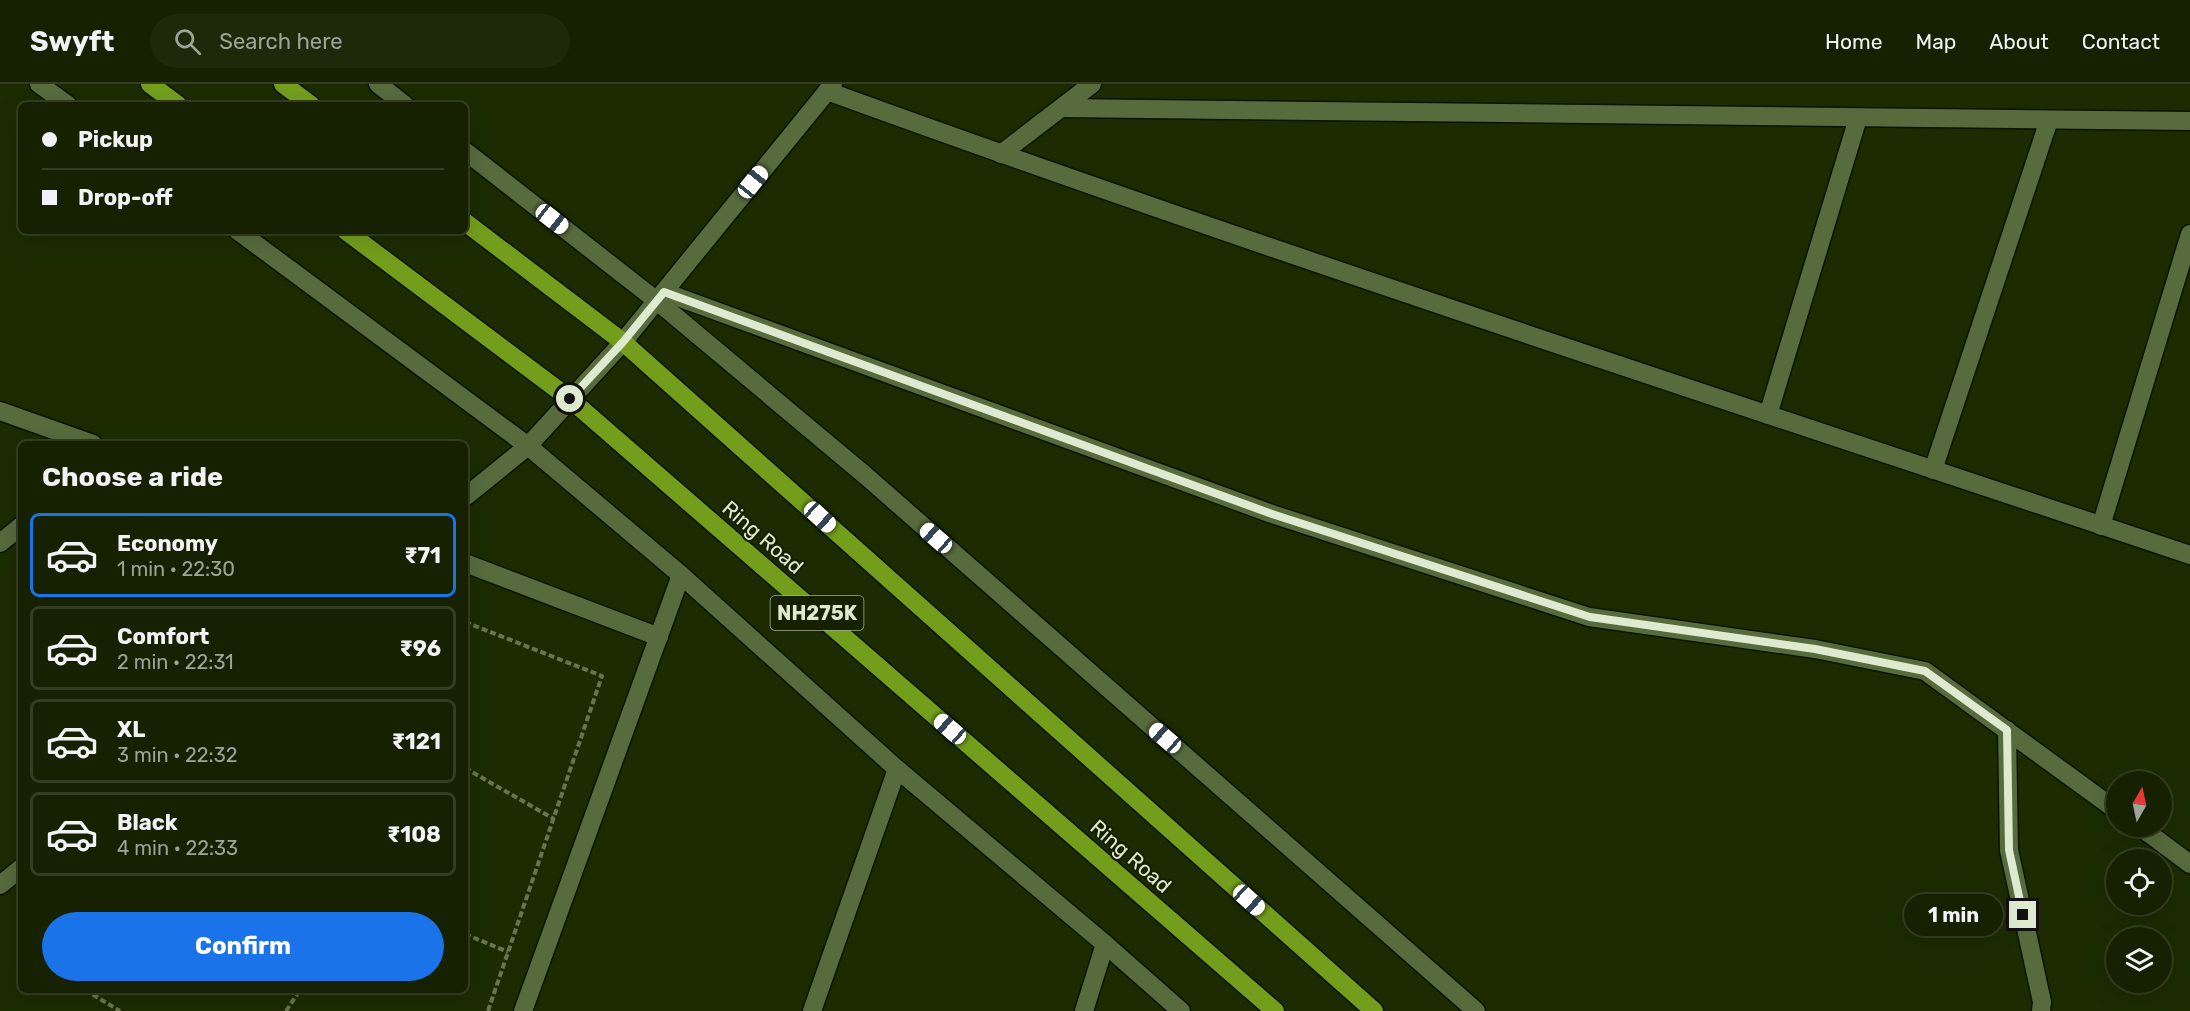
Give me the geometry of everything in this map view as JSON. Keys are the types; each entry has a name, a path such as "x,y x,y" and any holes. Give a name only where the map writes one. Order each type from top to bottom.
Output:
{"highway":[{"path":"150,84 174,102"},
{"path":"283,84 307,102"},
{"name":"NH275K","path":"468,224 623,342 1374,1011"},
{"name":"Ring Road","path":"350,234 570,399 1275,1011"}],"street":[{"path":"39,84 64,102"},
{"path":"378,84 401,102"},
{"path":"1001,154 1092,84"},
{"path":"468,495 528,446 623,342 830,87 1001,154 1318,265 2190,555"},
{"path":"1062,108 2190,121"},
{"path":"1768,415 1858,118"},
{"path":"1933,470 2049,120"},
{"path":"468,153 660,296 1476,1011"},
{"path":"242,234 528,446 681,575 897,769 1181,1011"},
{"path":"2101,526 2190,234"},
{"path":"660,296 1272,514 1590,617 1815,649 1925,671 2106,803"},
{"path":"0,411 85,441"},
{"path":"0,543 18,528"},
{"path":"468,564 659,637"},
{"path":"523,1011 681,575"},
{"path":"2007,730 2009,850 2042,1002 2041,1011"},
{"path":"813,1011 897,769"},
{"path":"2154,837 2190,864"},
{"path":"0,885 18,870"},
{"path":"1084,1011 1105,944"}],"path":[{"path":"468,623 602,676 488,1011"},
{"path":"468,770 554,819"},
{"path":"468,935 508,951"},
{"path":"90,993 120,1011"},
{"path":"286,1011 298,993"}],"route":[{"path":"570,399 623,342 664,292 1272,514 1590,617 1815,649 1925,671 2007,730 2009,850 2023,915"}]}
